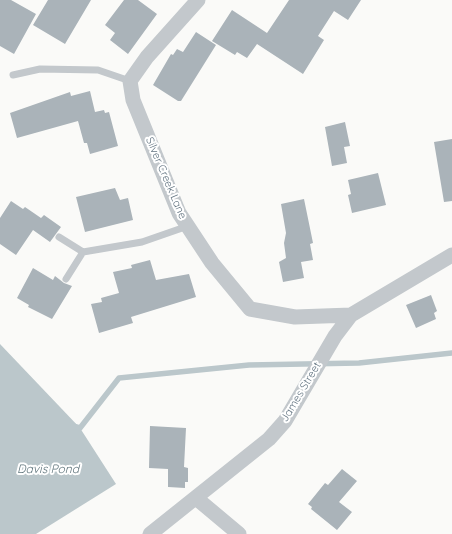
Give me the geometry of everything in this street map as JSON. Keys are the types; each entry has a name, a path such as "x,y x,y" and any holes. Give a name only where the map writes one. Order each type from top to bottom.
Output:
{"street":[{"path":"130,81 147,56 198,0"},
{"name":"Silver Creek Lane","path":"130,81 136,107 179,213 212,263 250,309 295,317 351,315"},
{"name":"James Street","path":"150,534 269,439 285,421 334,336 351,315 452,255"},
{"path":"196,498 239,534"}],"lane":[{"path":"12,75 40,69 98,70 130,81"},
{"path":"59,237 83,252 142,242 188,226"},
{"path":"66,279 83,252"}],"water":[{"name":"Davis Pond","path":"0,344 80,428 116,484 36,534 0,534"}],"building":[{"path":"0,0 11,0 36,14 14,54 0,46"},
{"path":"48,0 91,0 65,44 33,25"},
{"path":"124,0 138,0 157,14 128,54 110,40 115,33 105,25"},
{"path":"289,0 361,0 348,20 334,11 318,36 324,40 303,74 257,44 247,58 237,52 235,55 212,41 232,10 267,33"},
{"path":"196,32 216,45 181,101 178,101 153,85 171,54 173,55 177,49 183,52"},
{"path":"90,91 95,112 104,110 105,113 109,112 118,146 90,154 87,143 84,143 78,121 17,138 10,113 70,92 71,96"},
{"path":"345,122 350,146 344,147 347,163 332,166 325,127"},
{"path":"452,139 452,201 444,202 434,142"},
{"path":"378,173 386,205 352,213 348,195 351,194 348,180"},
{"path":"115,188 120,200 128,198 133,220 85,232 76,197"},
{"path":"304,199 313,243 310,244 313,260 301,262 304,278 283,282 279,262 286,258 284,243 286,233 281,204"},
{"path":"11,201 23,209 25,207 41,218 44,215 61,227 50,242 33,230 16,255 0,244 0,218"},
{"path":"150,260 156,280 189,274 196,297 131,317 133,323 99,333 91,304 102,302 101,298 119,293 113,272 132,268 131,265"},
{"path":"33,268 53,280 55,276 64,283 72,286 52,319 28,307 29,305 17,298"},
{"path":"431,295 437,311 434,313 436,319 416,328 406,305"},
{"path":"150,426 186,428 184,467 188,468 188,482 185,482 185,488 168,487 168,469 149,468"},
{"path":"342,469 357,481 339,502 352,512 337,530 311,509 312,507 308,504 325,483 328,485"}],"waterway":[{"path":"73,426 80,428 119,378 249,365 359,363 452,353"}]}
